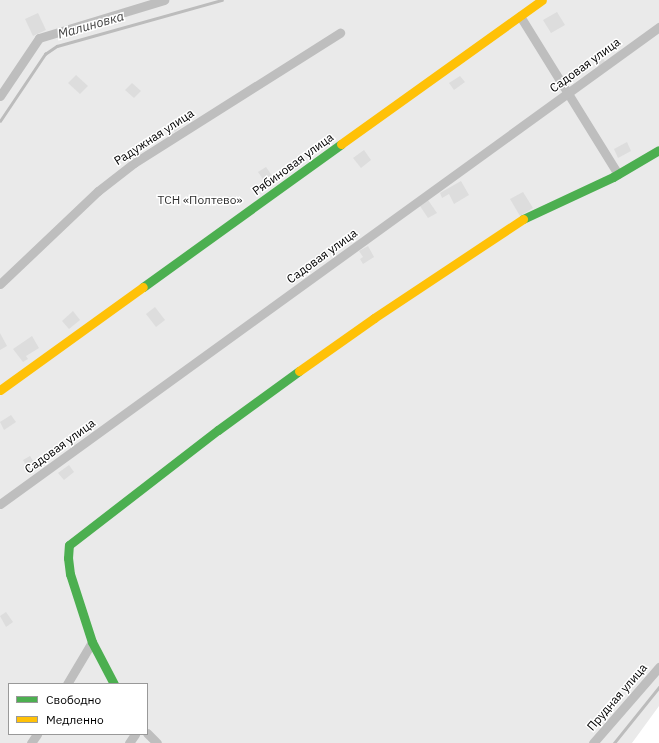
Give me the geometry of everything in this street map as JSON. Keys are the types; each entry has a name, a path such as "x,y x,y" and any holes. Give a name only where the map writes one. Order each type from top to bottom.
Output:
{"street":[{"path":"0,96 39,38 163,0"},
{"name":"Рябиновая улица","path":"0,390 542,0"},
{"path":"520,16 618,174"},
{"name":"Садовая улица","path":"0,504 659,26"},
{"name":"Радужная улица","path":"0,284 98,191 134,163 340,33"},
{"path":"113,683 92,642 70,574 68,558 70,545 218,430 374,318 516,222 618,174 659,150"},
{"path":"68,683 92,642"},
{"name":"Прудная улица","path":"593,743 659,667"},
{"path":"148,734 157,743"}],"green space":[{"name":"ТСН «Полтево»","path":"0,0 659,0 659,706 632,743 0,743"}],"building":[{"path":"557,12 565,25 551,33 543,20"},
{"path":"38,13 46,30 33,36 25,19"},
{"path":"600,54 606,63 599,67 593,59"},
{"path":"76,75 88,86 80,94 68,83"},
{"path":"460,76 465,82 454,90 449,83"},
{"path":"132,83 141,91 134,98 125,90"},
{"path":"177,122 181,127 175,132 171,128"},
{"path":"627,142 631,151 618,158 614,149"},
{"path":"364,150 371,160 361,168 353,158"},
{"path":"266,167 273,177 265,182 258,172"},
{"path":"461,181 469,195 454,204 449,194 442,198 440,193"},
{"path":"523,192 533,208 520,216 510,199"},
{"path":"428,200 437,213 428,218 420,206"},
{"path":"368,246 374,257 363,264 360,259 363,257 359,251"},
{"path":"155,307 165,320 156,327 146,314"},
{"path":"73,311 80,320 69,329 62,321"},
{"path":"0,333 7,346 0,350"},
{"path":"32,336 39,348 26,356 28,359 23,362 13,349"},
{"path":"11,415 16,422 4,430 0,422"},
{"path":"30,456 37,467 30,472 23,460"},
{"path":"69,465 74,472 64,480 58,473"},
{"path":"6,612 13,622 6,627 0,616"}],"waterway":[{"name":"Малиновка","path":"0,121 45,54 57,46 222,0"},
{"path":"614,743 659,687"}],"traffic: fast":[{"path":"143,287 341,144"},
{"path":"523,219 613,177 659,150"},
{"path":"113,683 92,642 70,574 68,558 69,545 218,430 299,371"}],"traffic: slow":[{"path":"341,144 542,0"},
{"path":"299,371 374,318 523,219"},
{"path":"0,390 143,287"}]}
